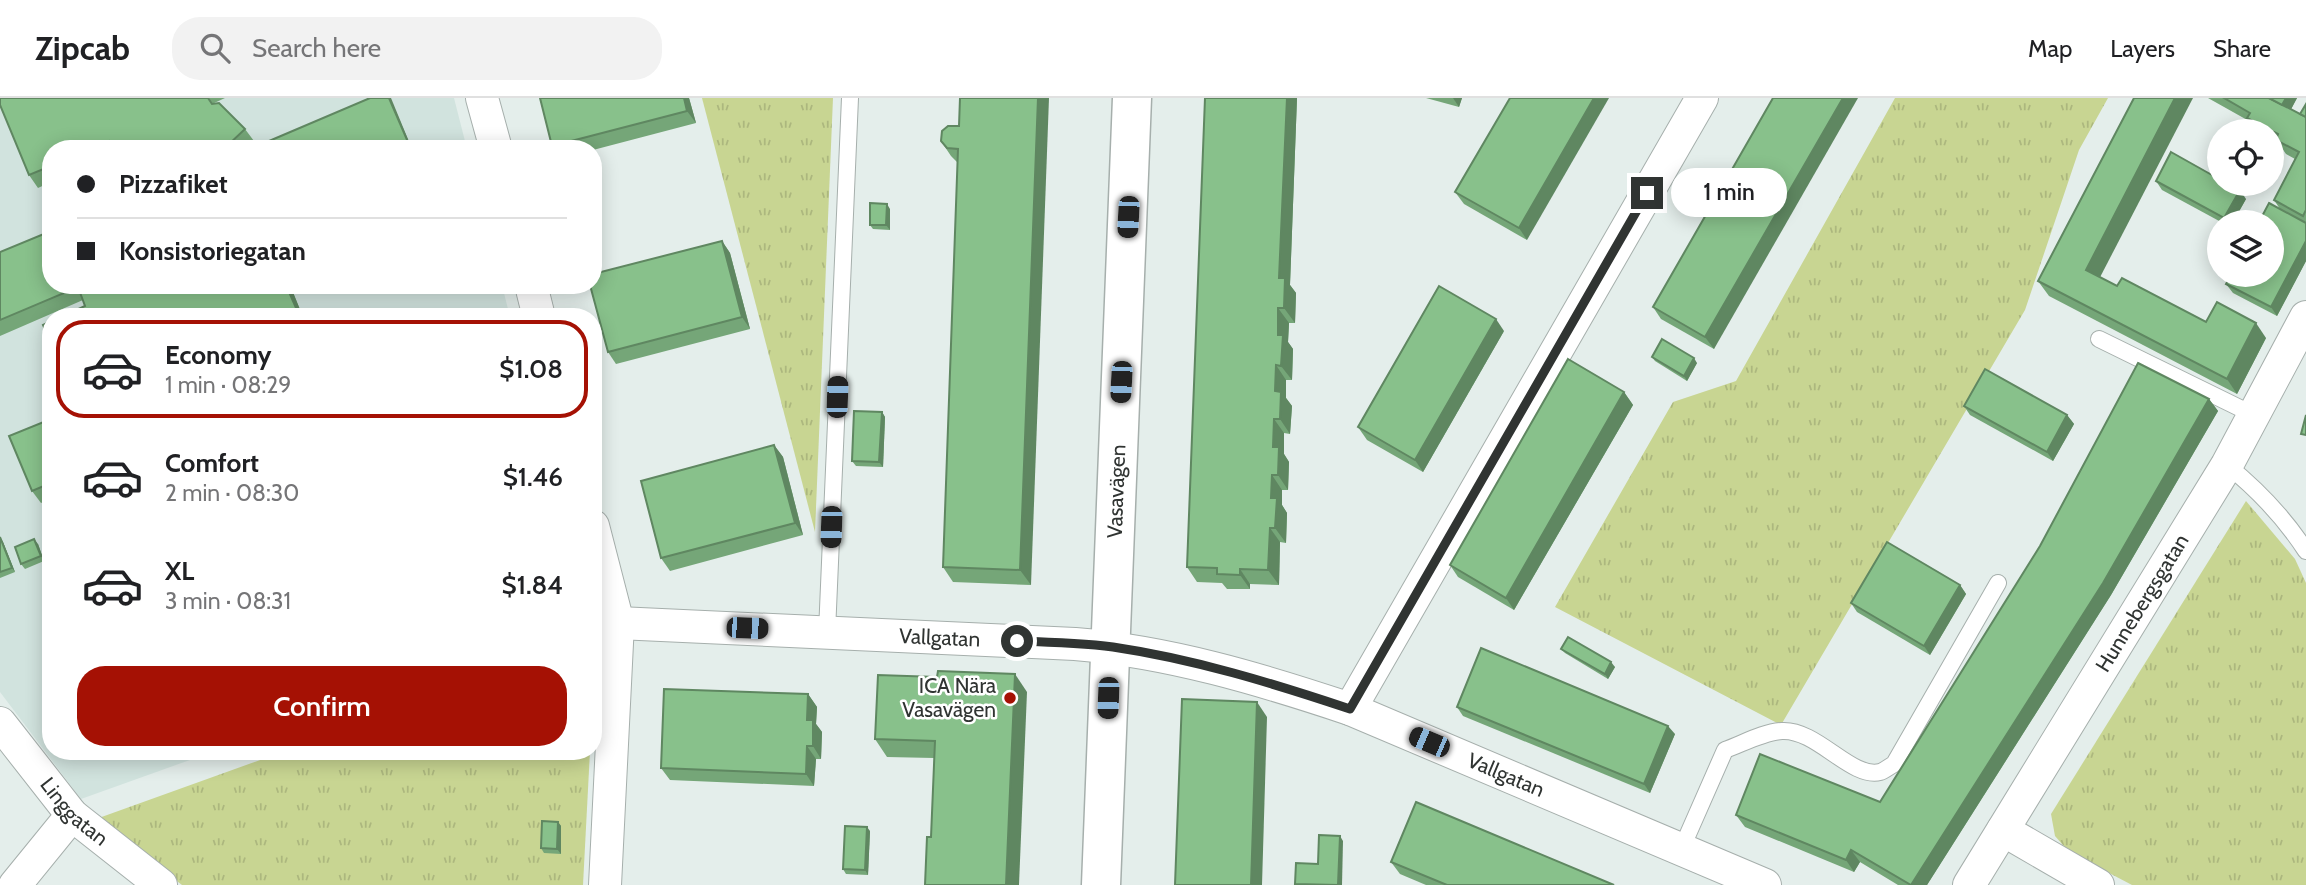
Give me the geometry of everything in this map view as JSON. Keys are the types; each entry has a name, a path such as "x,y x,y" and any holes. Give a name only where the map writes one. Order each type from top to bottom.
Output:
{"main road":[{"name":"Vasavägen","path":"1101,885 1132,98"}],"street":[{"path":"482,98 494,140"},
{"path":"1350,709 1702,98"},
{"name":"Hunnebergsgatan","path":"1969,885 2227,465 2306,317"},
{"path":"602,562 618,623 605,885"},
{"name":"Vallgatan","path":"618,623 1110,647 1221,669 1350,709 1765,885"},
{"name":"Linggatan","path":"0,723 72,815 161,885"},
{"path":"15,885 72,815"},
{"path":"2003,830 2098,885"}],"lane":[{"path":"827,632 850,98"},
{"path":"2099,339 2254,415"},
{"path":"2227,465 2252,485 2284,518 2306,551"},
{"path":"1681,850 1725,750 1783,731 1820,742 1838,757 1862,771 1879,773 1894,764 1998,583"}],"shaded area":[{"path":"0,98 454,98 465,140 42,140 42,294 504,294 508,308 42,308 42,747 0,692"},
{"path":"51,760 190,760 81,799"}],"green space":[{"path":"702,98 833,98 815,532"},
{"path":"1895,98 2108,98 2079,150 2025,310 1781,725 1555,607 1673,402 1736,381"},
{"path":"2246,501 2295,559 2306,583 2306,885 2132,885 2069,852 2055,836 2051,814"},
{"path":"260,760 590,760 583,885 182,885 96,819"}],"building":[{"path":"0,98 208,98 212,104 219,103 245,129 233,140 42,140 42,170 29,175 0,105"},
{"path":"370,98 389,98 407,140 271,140"},
{"path":"540,98 684,98 687,111 575,140 550,140"},
{"path":"960,98 1038,98 1020,570 943,567 958,149 947,148 941,141 942,131 948,126 959,126"},
{"path":"1205,98 1287,98 1279,278 1285,278 1284,308 1278,308 1278,335 1283,335 1281,366 1276,365 1275,391 1281,392 1280,419 1274,419 1273,447 1279,447 1278,475 1272,475 1271,498 1277,498 1275,528 1270,528 1268,570 1240,569 1240,575 1217,574 1217,568 1187,567"},
{"path":"1510,98 1594,98 1519,228 1455,192"},
{"path":"1773,98 1843,98 1705,337 1653,307"},
{"path":"2134,98 2175,98 2086,270 2117,286 2122,278 2206,322 2217,302 2256,323 2227,379 2038,281"},
{"path":"2224,98 2269,98 2306,117 2306,210 2303,216 2274,200 2276,196 2284,196 2284,181 2299,152 2284,144 2284,119 2249,119 2250,113"},
{"path":"2269,98 2286,98 2282,105"},
{"path":"2306,104 2306,117 2300,114"},
{"path":"2171,152 2207,172 2207,196 2237,196 2229,210 2209,210 2156,181"},
{"path":"870,203 887,204 886,225 870,225"},
{"path":"2269,203 2282,210 2265,210"},
{"path":"2284,211 2306,223 2306,241 2284,282"},
{"path":"42,235 42,294 61,294 0,320 0,252"},
{"path":"722,241 742,317 608,352 602,330 602,308 596,308 592,294 602,294 602,272"},
{"path":"1439,286 1496,319 1415,460 1358,427"},
{"path":"2232,287 2282,287 2271,307"},
{"path":"81,294 290,294 296,308 81,308 85,306"},
{"path":"1662,339 1694,358 1684,376 1652,357"},
{"path":"1568,359 1624,392 1506,598 1450,565"},
{"path":"2138,363 2209,399 2103,583 1911,885 1851,850 1846,860 1736,815 1760,754 1880,802 2040,546"},
{"path":"1985,369 2067,415 2047,452 1964,406"},
{"path":"854,411 882,412 879,462 852,461"},
{"path":"2306,415 2306,435 2301,434"},
{"path":"42,423 42,487 32,491 9,436"},
{"path":"774,445 795,523 661,558 641,481"},
{"path":"0,537 12,568 0,572"},
{"path":"34,539 41,556 21,564 15,547"},
{"path":"1887,542 1960,585 1924,646 1851,603"},
{"path":"1568,637 1611,662 1605,674 1561,649"},
{"path":"1481,648 1668,726 1644,784 1457,707"},
{"path":"938,671 1015,674 1006,885 925,885 927,837 931,837 935,741 875,739 878,675 937,677"},
{"path":"664,689 808,694 807,720 813,720 813,746 807,746 806,774 661,768"},
{"path":"1182,699 1257,702 1251,885 1175,885"},
{"path":"1416,802 1614,885 1447,885 1391,862"},
{"path":"542,821 558,822 557,849 541,848"},
{"path":"845,826 867,827 865,870 843,869"},
{"path":"1319,835 1340,836 1338,885 1295,884 1296,863 1318,864"}],"place":[{"name":"ICA Nära Vasavägen","path":"1010,698"}],"route":[{"path":"1017,641 1110,647 1149,653 1221,669 1350,709 1647,193"}]}
